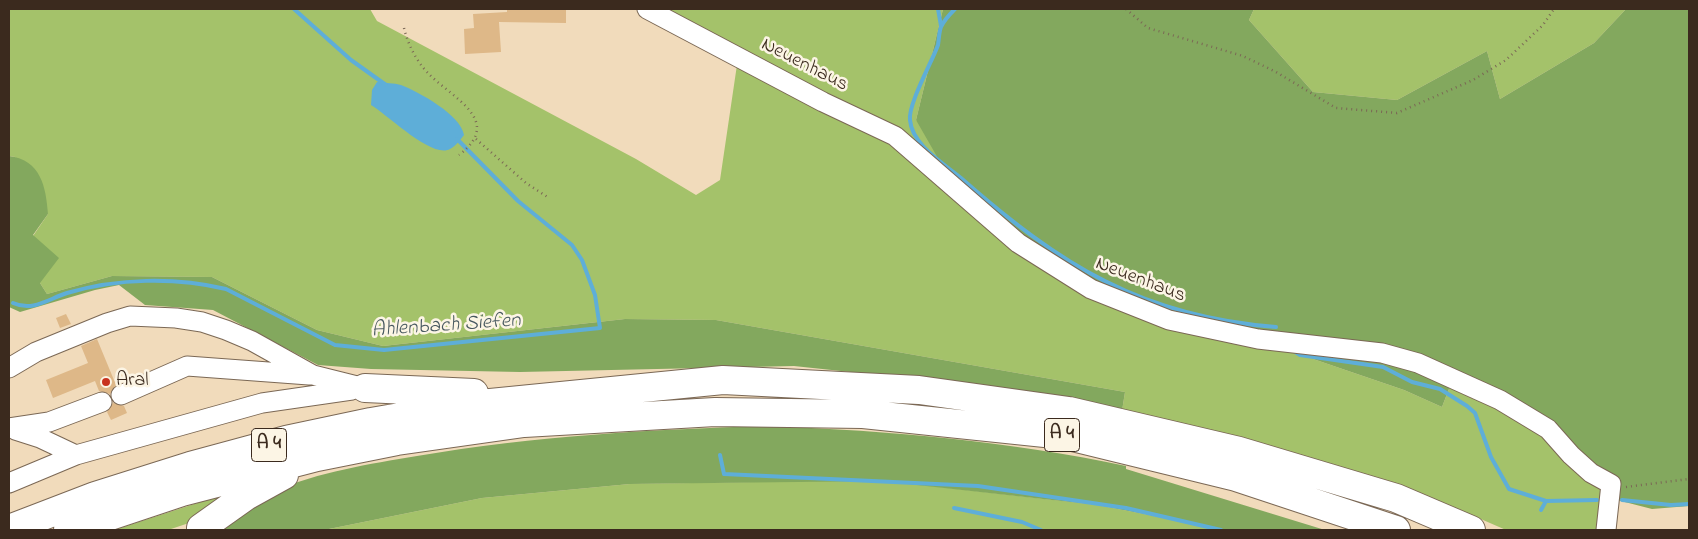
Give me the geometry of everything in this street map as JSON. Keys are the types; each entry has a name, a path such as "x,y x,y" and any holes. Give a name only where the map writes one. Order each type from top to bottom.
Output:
{"highway":[{"name":"A 4","path":"9,529 95,496 190,466 286,440 443,410 537,398 723,380 919,390 1069,411 1238,451 1396,498 1471,530"},
{"path":"365,388 537,398"},
{"name":"A 4","path":"68,530 182,492 317,458 397,441 524,422 715,412 863,414 1064,435 1236,477 1396,530"},
{"path":"197,529 246,496 317,458"}],"street":[{"name":"Neuenhaus","path":"646,9 823,102 894,136 1018,243 1090,289 1169,320 1258,339 1382,353 1418,363 1500,400 1548,429 1571,455 1591,472 1611,484"},
{"path":"9,368 36,352 84,332 130,316 176,318 202,322 252,341 313,376"},
{"path":"120,395 187,366 313,376 365,388"},
{"path":"9,484 76,455 262,403 365,388"},
{"path":"9,428 49,422 102,402"},
{"path":"9,428 40,438 76,455"},
{"path":"1606,530 1611,484"}],"path":[{"path":"1126,9 1148,28 1242,56 1276,72 1336,108 1398,113 1473,80 1506,60 1543,25 1554,9"},
{"path":"404,28 409,47 426,71 474,116 478,131 476,139 473,144 459,155"},
{"path":"476,139 526,182 549,198"},
{"path":"1611,484 1623,487 1689,479"}],"green space":[{"path":"9,9 370,9 377,21 636,159 696,195 720,180 738,58 647,9 943,9 916,120 1111,290 1404,390 1442,407 1452,381 1546,430 1606,487 1602,530 1506,530 1467,513 1122,411 1125,392 716,320 625,319 383,346 317,330 212,277 112,276 47,294 40,283 33,236 48,214 15,157 9,156"},
{"path":"943,9 1254,9 1249,20 1313,92 1397,100 1487,51 1500,99 1594,43 1626,9 1689,9 1689,506 1652,509 1617,500 1573,453 1452,381 1442,407 1404,390 1111,290 1058,262 981,203 943,167 916,120"},
{"path":"1254,9 1626,9 1594,43 1500,99 1487,51 1397,100 1313,92 1249,20"},
{"path":"9,156 28,163 35,169 40,176 46,194 48,214 33,235 59,258 40,283 47,294 112,276 212,277 317,330 383,346 625,319 716,320 1125,392 1122,411 992,387 794,366 520,372 371,369 318,365 213,310 145,305 119,285 20,312 9,307"},
{"path":"771,426 905,434 994,444 1082,457 1126,466 1126,469 1325,530 1227,530 1097,505 881,481 630,484 482,498 324,530 214,530 266,495 291,484 344,469 381,462 505,443 682,429"},
{"path":"879,480 1097,505 1227,530 324,530 482,498 630,484"},
{"path":"222,495 223,497 192,522 168,530 114,530"}],"water":[{"path":"377,82 401,85 438,105 455,120 461,127 464,135 450,149 432,148 422,142 371,105 372,90"}],"building":[{"path":"507,9 566,9 566,23 499,22 501,52 465,54 464,29 474,28 473,14 507,12"},
{"path":"66,314 71,324 60,328 56,318"},
{"path":"97,339 116,385 110,394 99,391 95,381 53,398 46,380 88,363 81,346"},
{"path":"113,403 124,406 127,413 111,420 107,412"}],"waterway":[{"path":"294,9 351,60 386,85"},
{"path":"938,9 941,26"},
{"path":"955,9 941,27 938,45 916,94 910,113 912,129 916,138 937,160 1033,237 1069,261 1105,281 1144,298 1184,312 1228,321 1276,327"},
{"name":"Ahlenbach Siefen","path":"13,303 27,306 40,304 67,293 106,284 147,281 187,282 226,289 335,345 384,350 600,328 595,295 582,260 572,245 518,201 457,139"},
{"path":"1294,351 1300,355 1383,367 1412,382 1440,389 1475,413 1491,457 1509,489 1546,501"},
{"path":"720,455 724,474 978,486 1126,508 1221,530"},
{"path":"1541,510 1546,501 1597,500"},
{"path":"1622,500 1671,505 1689,504"},
{"path":"954,508 1022,522 1041,530"}],"place":[{"name":"Aral","path":"106,382"}]}
